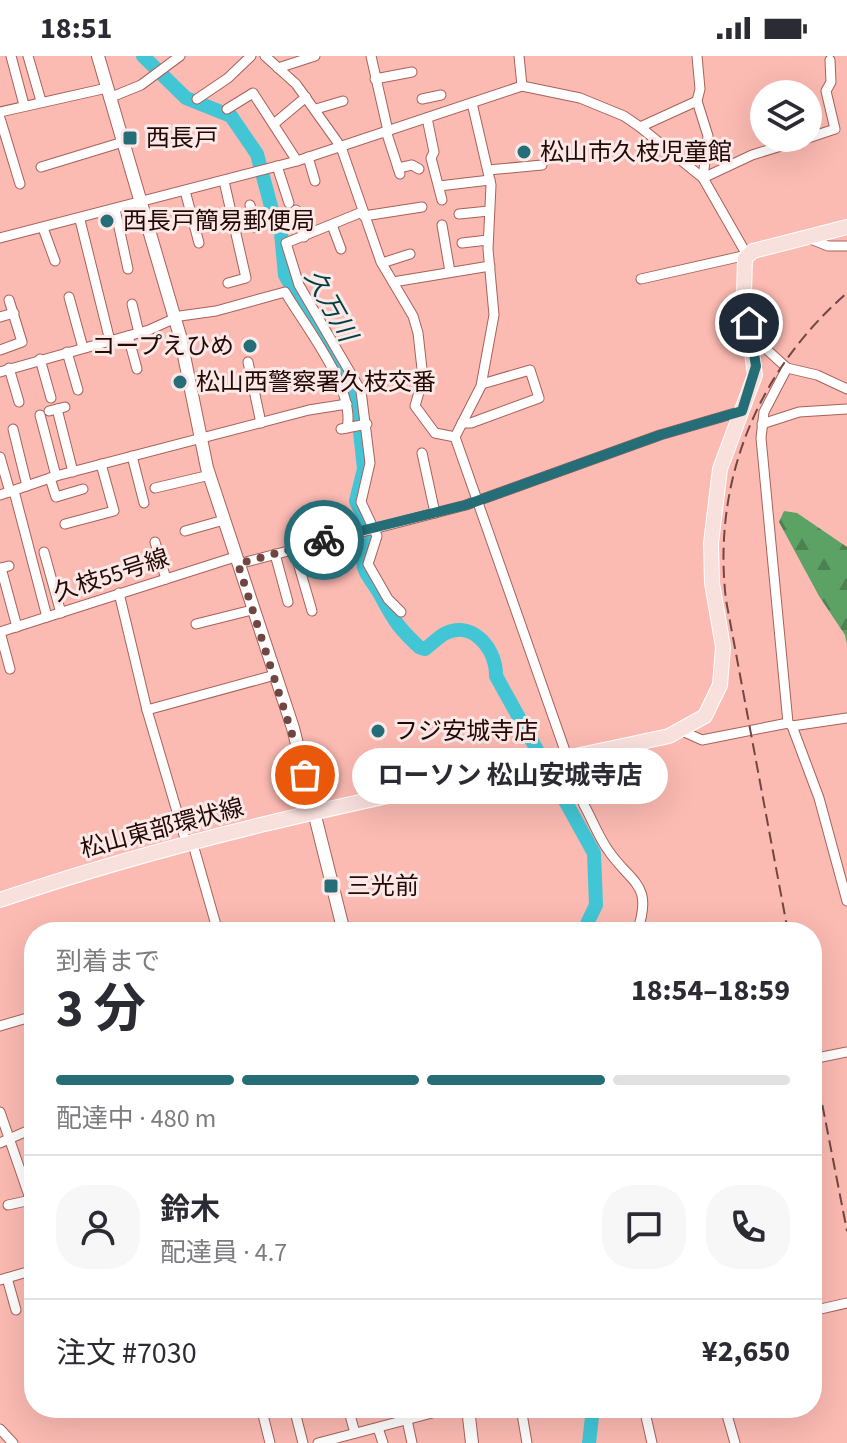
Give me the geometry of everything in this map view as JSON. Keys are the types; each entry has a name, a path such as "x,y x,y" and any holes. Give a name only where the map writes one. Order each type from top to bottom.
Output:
{"main road":[{"path":"98,56 175,319 210,475 275,675 342,922"},
{"path":"747,255 847,227"},
{"name":"松山東部環状線","path":"0,900 189,841 682,731 705,716 720,685 723,647 712,583 711,531 720,469 756,366 745,301 747,255"},
{"path":"469,1418 472,1443"}],"street":[{"path":"11,56 24,105"},
{"path":"28,56 41,101"},
{"path":"21,184 0,111 141,85 180,56"},
{"path":"197,99 228,78 251,56"},
{"path":"265,56 306,97 341,147 382,263 413,316 418,333 423,378 415,406 435,433 455,437"},
{"path":"278,68 315,56"},
{"path":"371,56 399,171 412,165 419,169"},
{"path":"519,56 522,86"},
{"path":"697,56 700,89 697,101 708,136 703,178"},
{"path":"822,133 835,129 826,91 831,82 830,60"},
{"path":"375,79 412,72"},
{"path":"0,238 80,220 302,159 522,86 580,98 624,116 640,127 703,178 739,247 747,255"},
{"path":"227,109 253,93 315,181"},
{"path":"422,99 438,95 440,114"},
{"path":"275,123 306,97"},
{"path":"316,109 343,101"},
{"path":"640,127 697,101"},
{"path":"472,103 489,175 488,240 494,315 482,384 455,437 475,501 514,596 563,759 605,845 641,889 643,911 640,922"},
{"path":"427,118 442,200"},
{"path":"41,167 123,142"},
{"path":"703,178 762,152"},
{"path":"439,186 542,165"},
{"path":"277,166 304,237"},
{"path":"224,181 246,278 228,283"},
{"path":"185,191 199,243"},
{"path":"234,223 254,223 250,205"},
{"path":"401,612 371,574 368,564 377,542 361,502 370,463 357,381 293,270 286,243 363,214 422,207"},
{"path":"115,209 125,265"},
{"path":"459,214 489,211"},
{"path":"80,220 110,341"},
{"path":"332,225 341,249"},
{"path":"442,225 450,272"},
{"path":"43,228 55,261"},
{"path":"807,237 828,246 847,246"},
{"path":"462,243 488,240"},
{"path":"382,263 410,254"},
{"path":"641,279 747,255"},
{"path":"393,282 490,266"},
{"path":"19,402 4,370 139,333 175,319 285,292 342,387 347,404 346,428 366,424"},
{"path":"69,297 83,348"},
{"path":"0,350 22,342 9,300"},
{"path":"745,301 753,307 764,347 787,368 817,375 847,389"},
{"path":"132,304 139,333"},
{"path":"0,317 14,313"},
{"path":"128,336 137,369"},
{"path":"67,352 78,390"},
{"path":"40,359 51,398"},
{"path":"248,362 261,423"},
{"path":"787,368 762,424 790,724 819,798 847,901"},
{"path":"462,423 471,423 539,398 530,370 482,384"},
{"path":"8,493 101,464 347,404"},
{"path":"762,424 812,410 847,409"},
{"path":"73,472 53,411 56,497 79,493"},
{"name":"久枝55号線","path":"0,632 166,579 435,513 660,435 742,411"},
{"path":"13,429 27,486"},
{"path":"422,453 435,513"},
{"path":"132,456 143,504"},
{"path":"0,457 8,493 47,617"},
{"path":"65,525 94,511 114,511 111,490 101,464"},
{"path":"155,488 210,475"},
{"path":"185,531 224,520"},
{"path":"155,542 166,579"},
{"path":"294,549 308,586 311,612"},
{"path":"44,552 61,613"},
{"path":"275,554 288,602"},
{"path":"9,566 1,568 17,627"},
{"path":"119,593 147,710 215,922"},
{"path":"196,624 252,610"},
{"path":"0,632 6,663"},
{"path":"147,710 275,675"},
{"path":"682,731 702,740 790,724 847,718"},
{"path":"0,1026 24,1019"},
{"path":"822,1057 847,1052"},
{"path":"0,1112 5,1141 24,1184"},
{"path":"5,1141 24,1132"},
{"path":"8,1205 24,1205"},
{"path":"16,1310 4,1279 24,1273"},
{"path":"822,1309 847,1303"},
{"path":"264,1418 270,1443"},
{"path":"297,1418 303,1443"},
{"path":"318,1443 352,1437 414,1418"},
{"path":"523,1418 527,1443"},
{"path":"646,1418 652,1443"},
{"path":"728,1418 735,1443"},
{"path":"407,1420 412,1443"},
{"path":"378,1428 383,1443"},
{"path":"0,1429 13,1443"}],"green space":[{"path":"784,511 797,513 847,547 847,644 845,635 819,596 779,522"}],"waterway":[{"name":"久万川","path":"143,56 186,98 231,116 257,154 272,210 280,222 285,275 305,312 326,339 326,348 348,386 358,413 364,469 356,501 373,537 364,557 365,570 398,624 419,647 425,649 443,635 456,630 474,634 488,648 496,676 594,853 596,905 588,922"},
{"name":"久万川","path":"589,1443 592,1418"}],"railway":[{"path":"786,922 726,600 723,556 726,513 734,472 765,393 788,357 815,324 847,293"},
{"path":"822,1103 847,1231"}],"way so far":[{"path":"305,775 293,728 238,564 324,540"}],"place":[{"name":"西長戸","path":"130,138"},
{"name":"松山市久枝児童館","path":"524,152"},
{"name":"西長戸簡易郵便局","path":"107,221"},
{"name":"コープえひめ","path":"250,346"},
{"name":"松山西警察署久枝交番","path":"180,382"},
{"name":"フジ安城寺店","path":"378,731"},
{"name":"ローソン 松山安城寺店","path":"305,775"},
{"name":"三光前","path":"331,886"}],"route":[{"path":"324,540 466,505 565,472 660,435 742,411 749,397 756,366 749,323"}]}
